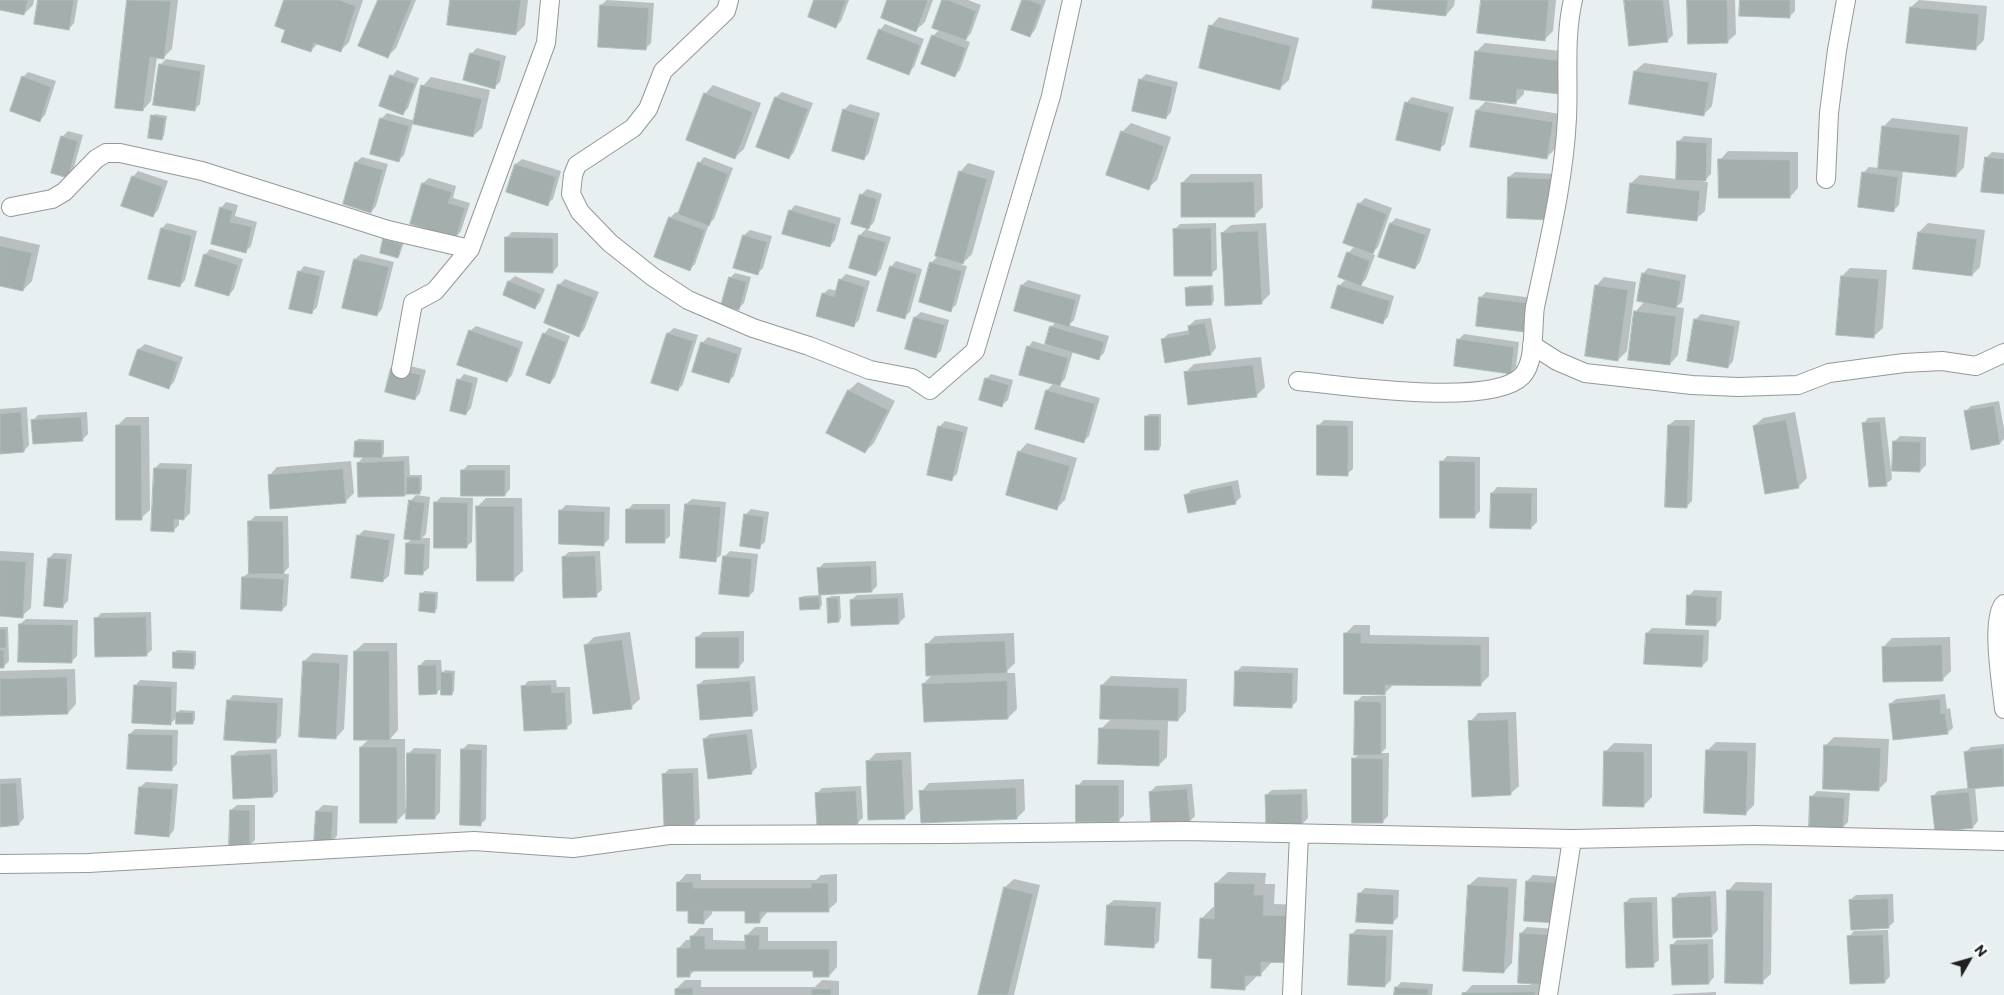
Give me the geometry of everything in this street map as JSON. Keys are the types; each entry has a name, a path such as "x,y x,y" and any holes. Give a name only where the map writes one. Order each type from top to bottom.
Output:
{"street":[{"path":"401,368 412,303 435,291 470,250 546,43 550,0"},
{"path":"729,0 726,11 663,71 648,109 633,128 577,165 573,175 571,194 580,212 610,244 688,300 753,328 809,346 870,370 912,378 930,390 975,351 1051,96 1072,0"},
{"path":"1298,381 1436,394 1498,389 1511,384 1523,376 1529,362 1532,345 1532,324 1559,188 1567,119 1568,20 1573,0"},
{"path":"1826,180 1829,113 1846,0"},
{"path":"11,207 52,199 70,186 96,159 106,153 120,153 202,171 388,230 470,250"},
{"path":"1532,345 1556,361 1585,373 1692,385 1738,387 1798,384 1829,373 1904,364 1942,361 1976,366 2004,353"},
{"path":"2004,604 1997,621 1998,656 2004,709"},
{"path":"0,864 88,863 474,841 573,848 669,835 1184,831 1572,839 1754,835 2004,841"},
{"path":"1292,995 1299,834"},
{"path":"1548,995 1572,839"}],"building":[{"path":"0,0 28,0 24,15 0,10"},
{"path":"38,0 74,0 69,30 34,24"},
{"path":"127,0 171,1 164,59 150,57 143,111 115,108"},
{"path":"284,0 339,0 356,6 341,52 314,43 311,52 281,42 285,30 275,26"},
{"path":"378,0 412,0 388,58 358,46"},
{"path":"450,0 521,0 516,35 447,25"},
{"path":"814,0 846,0 836,28 808,17"},
{"path":"887,0 928,0 916,32 881,18"},
{"path":"942,0 948,0 976,11 966,40 932,28"},
{"path":"1022,0 1029,0 1042,5 1030,37 1011,30"},
{"path":"1373,0 1448,0 1446,16 1372,8"},
{"path":"1481,0 1549,0 1545,41 1477,33"},
{"path":"1624,0 1663,0 1668,42 1629,46"},
{"path":"1687,0 1727,0 1728,43 1688,44"},
{"path":"1740,0 1790,0 1790,18 1739,16"},
{"path":"600,5 649,8 646,50 598,47"},
{"path":"1910,7 1979,14 1976,50 1906,43"},
{"path":"1209,25 1291,46 1280,90 1199,68"},
{"path":"879,29 920,45 909,75 867,59"},
{"path":"932,35 966,48 955,77 921,64"},
{"path":"1475,51 1563,61 1559,94 1517,89 1516,104 1470,99"},
{"path":"470,53 501,61 495,89 463,80"},
{"path":"159,64 201,71 195,111 153,105"},
{"path":"1634,71 1709,82 1704,116 1629,104"},
{"path":"390,75 415,84 403,115 379,106"},
{"path":"22,76 51,87 40,122 10,111"},
{"path":"1139,79 1173,87 1166,119 1132,111"},
{"path":"421,85 482,99 473,137 413,124"},
{"path":"704,93 753,112 735,159 686,140"},
{"path":"775,97 808,109 789,159 756,147"},
{"path":"1405,102 1449,113 1440,151 1396,140"},
{"path":"843,109 875,119 864,160 832,151"},
{"path":"1476,110 1553,122 1547,159 1470,147"},
{"path":"151,115 165,118 162,140 148,138"},
{"path":"380,118 409,126 399,162 370,154"},
{"path":"1882,126 1960,135 1956,177 1878,169"},
{"path":"1121,131 1164,146 1149,190 1106,175"},
{"path":"61,136 78,141 68,178 51,173"},
{"path":"1677,141 1707,143 1706,181 1676,180"},
{"path":"1985,157 2004,159 2004,194 1981,192"},
{"path":"1718,159 1790,160 1790,198 1719,198"},
{"path":"355,162 383,170 371,213 343,204"},
{"path":"698,162 728,174 709,226 678,214"},
{"path":"515,164 556,177 548,206 506,192"},
{"path":"959,171 987,179 963,264 935,256"},
{"path":"1862,172 1898,177 1894,212 1858,207"},
{"path":"132,176 163,187 153,217 121,206"},
{"path":"1508,177 1552,179 1550,220 1507,218"},
{"path":"1254,182 1255,217 1181,217 1181,183"},
{"path":"422,183 452,192 448,203 465,208 456,238 410,224"},
{"path":"1630,183 1700,191 1697,221 1627,213"},
{"path":"860,194 877,199 869,229 851,224"},
{"path":"1358,203 1387,214 1373,254 1343,243"},
{"path":"220,207 233,211 230,222 252,227 246,253 211,244"},
{"path":"789,210 836,224 830,247 782,234"},
{"path":"669,217 705,230 690,271 654,257"},
{"path":"1390,223 1426,235 1415,269 1378,257"},
{"path":"161,228 192,236 180,287 148,279"},
{"path":"1211,228 1212,276 1174,276 1173,229"},
{"path":"1258,231 1262,304 1225,306 1221,233"},
{"path":"1918,232 1977,239 1972,276 1913,269"},
{"path":"743,235 767,242 758,275 733,268"},
{"path":"859,235 886,242 876,276 849,268"},
{"path":"505,237 553,238 553,273 505,272"},
{"path":"383,239 402,244 398,258 380,253"},
{"path":"0,246 32,253 23,291 0,286"},
{"path":"1347,252 1370,261 1361,286 1338,277"},
{"path":"204,254 238,265 229,296 195,286"},
{"path":"354,259 389,267 377,316 342,308"},
{"path":"930,262 962,271 951,312 919,302"},
{"path":"890,266 917,274 905,319 877,311"},
{"path":"298,271 320,276 312,314 289,309"},
{"path":"1642,273 1681,281 1676,309 1637,301"},
{"path":"1841,276 1879,279 1874,338 1836,335"},
{"path":"729,277 747,282 739,310 721,305"},
{"path":"839,279 865,287 854,327 816,316 822,293 834,297"},
{"path":"508,281 541,294 535,309 503,295"},
{"path":"558,284 594,298 579,337 544,323"},
{"path":"1021,285 1076,300 1069,327 1014,311"},
{"path":"1338,285 1390,301 1383,324 1331,308"},
{"path":"1595,285 1628,290 1618,361 1585,356"},
{"path":"1211,286 1212,305 1186,306 1185,288"},
{"path":"1479,297 1528,303 1525,332 1476,326"},
{"path":"1634,311 1676,316 1670,365 1628,360"},
{"path":"914,317 945,325 936,358 905,349"},
{"path":"1694,319 1735,326 1728,368 1687,361"},
{"path":"1205,323 1211,355 1165,363 1161,339 1189,334 1188,326"},
{"path":"1050,326 1104,342 1099,360 1045,344"},
{"path":"469,330 519,348 507,382 457,365"},
{"path":"543,333 566,342 550,384 526,375"},
{"path":"667,333 693,341 678,391 651,383"},
{"path":"1457,339 1514,347 1511,374 1454,366"},
{"path":"701,342 738,354 729,383 692,372"},
{"path":"1027,346 1068,358 1060,386 1019,375"},
{"path":"138,349 178,362 169,389 129,375"},
{"path":"1253,365 1257,397 1188,405 1184,372"},
{"path":"391,368 421,375 415,400 385,392"},
{"path":"985,378 1009,385 1002,407 979,400"},
{"path":"457,379 473,383 466,415 450,411"},
{"path":"848,390 888,410 865,453 826,433"},
{"path":"1046,390 1095,404 1084,443 1035,429"},
{"path":"1994,406 2000,444 1971,450 1964,411"},
{"path":"21,412 24,452 0,454 0,414"},
{"path":"1145,416 1159,416 1159,450 1145,450"},
{"path":"81,417 83,441 33,444 31,420"},
{"path":"1786,420 1799,488 1765,494 1753,426"},
{"path":"1880,422 1887,486 1869,487 1862,423"},
{"path":"116,425 141,425 142,520 116,520"},
{"path":"1317,425 1348,426 1348,476 1317,475"},
{"path":"1668,425 1690,426 1687,508 1665,507"},
{"path":"938,426 964,432 952,481 927,475"},
{"path":"355,441 382,442 382,458 354,457"},
{"path":"1893,441 1921,442 1920,472 1892,471"},
{"path":"1018,451 1070,466 1057,510 1006,495"},
{"path":"404,461 405,496 358,497 357,463"},
{"path":"1440,461 1475,462 1475,518 1440,518"},
{"path":"154,468 187,469 184,520 174,519 174,532 151,531"},
{"path":"343,469 346,503 270,509 268,475"},
{"path":"461,470 505,470 505,496 461,496"},
{"path":"407,477 420,477 420,494 406,494"},
{"path":"1232,485 1236,504 1188,513 1184,495"},
{"path":"1491,493 1532,493 1531,529 1490,528"},
{"path":"409,500 425,503 420,541 404,539"},
{"path":"434,502 468,503 467,548 434,548"},
{"path":"685,504 721,507 716,562 680,558"},
{"path":"476,506 514,506 514,581 477,581"},
{"path":"626,509 665,509 665,543 626,543"},
{"path":"559,510 605,512 604,546 559,544"},
{"path":"744,514 764,517 760,549 740,546"},
{"path":"248,521 283,521 284,574 249,574"},
{"path":"357,535 390,540 383,582 351,578"},
{"path":"406,543 425,544 423,575 405,574"},
{"path":"595,556 597,597 563,598 562,557"},
{"path":"723,556 752,559 749,597 719,594"},
{"path":"48,558 67,559 63,608 44,606"},
{"path":"0,560 26,562 23,618 0,616"},
{"path":"871,566 872,592 819,595 817,568"},
{"path":"242,577 284,579 282,611 241,609"},
{"path":"420,593 436,594 435,613 419,611"},
{"path":"1687,595 1717,597 1716,626 1686,625"},
{"path":"819,597 820,609 800,610 799,598"},
{"path":"827,598 838,598 839,622 828,623"},
{"path":"898,598 899,624 851,626 850,600"},
{"path":"146,617 147,656 95,657 94,618"},
{"path":"19,624 73,625 72,663 18,662"},
{"path":"0,629 6,629 6,648 0,648"},
{"path":"1344,633 1361,633 1361,643 1481,645 1481,686 1385,685 1385,695 1344,694"},
{"path":"1646,633 1704,635 1702,667 1644,664"},
{"path":"696,637 739,637 739,668 696,668"},
{"path":"622,640 632,709 593,714 584,645"},
{"path":"1005,641 1007,673 926,676 925,644"},
{"path":"1942,645 1943,681 1883,682 1882,647"},
{"path":"0,650 4,650 4,668 0,668"},
{"path":"354,651 389,651 390,740 354,740"},
{"path":"173,652 194,653 194,669 173,668"},
{"path":"303,661 340,663 336,739 299,737"},
{"path":"436,665 437,694 419,695 418,666"},
{"path":"1235,671 1293,673 1292,708 1234,706"},
{"path":"441,672 453,673 452,695 441,695"},
{"path":"67,677 68,714 0,716 0,679"},
{"path":"750,681 753,716 700,720 697,685"},
{"path":"1007,681 1008,719 924,722 922,684"},
{"path":"134,685 172,687 171,725 132,723"},
{"path":"551,685 552,693 565,692 567,729 524,731 521,686"},
{"path":"1101,685 1179,688 1178,721 1100,719"},
{"path":"1940,699 1941,714 1945,713 1948,734 1893,740 1889,704"},
{"path":"227,700 278,703 276,743 224,740"},
{"path":"1355,701 1381,702 1381,755 1354,755"},
{"path":"176,712 193,713 193,724 176,724"},
{"path":"1508,720 1511,795 1472,797 1468,721"},
{"path":"1099,728 1160,730 1159,766 1098,764"},
{"path":"129,734 173,735 172,771 127,769"},
{"path":"747,734 752,774 708,779 703,739"},
{"path":"1824,745 1881,748 1879,791 1823,789"},
{"path":"360,747 397,747 397,823 360,823"},
{"path":"2003,748 2004,786 1968,789 1964,752"},
{"path":"461,749 482,750 481,826 460,825"},
{"path":"1706,750 1748,751 1746,815 1704,813"},
{"path":"1604,751 1644,752 1644,807 1603,806"},
{"path":"407,753 436,754 435,819 406,819"},
{"path":"271,754 273,797 233,799 231,756"},
{"path":"1352,758 1383,759 1383,823 1352,823"},
{"path":"902,760 905,819 868,820 866,761"},
{"path":"693,773 695,825 664,826 662,774"},
{"path":"16,783 19,825 0,827 0,784"},
{"path":"1076,785 1119,785 1119,822 1076,822"},
{"path":"139,787 173,789 169,837 135,834"},
{"path":"1016,788 1017,819 921,823 919,791"},
{"path":"1187,789 1190,823 1151,825 1149,792"},
{"path":"856,791 858,824 817,826 815,793"},
{"path":"1969,792 1973,828 1935,832 1931,796"},
{"path":"1302,794 1302,825 1266,826 1265,795"},
{"path":"1810,796 1845,798 1843,829 1809,827"},
{"path":"230,810 250,810 250,847 229,847"},
{"path":"316,811 333,812 331,843 314,842"},
{"path":"1526,881 1560,883 1558,923 1524,921"},
{"path":"677,882 693,882 693,888 811,888 811,883 828,883 829,912 760,912 760,923 745,923 745,911 704,911 704,924 688,923 688,911 677,911"},
{"path":"1215,883 1255,884 1254,895 1264,895 1263,915 1293,916 1291,963 1261,962 1261,976 1245,976 1245,990 1211,988 1212,959 1198,958 1200,918 1214,919"},
{"path":"1468,885 1509,887 1504,973 1463,971"},
{"path":"1004,887 1033,894 1008,995 978,995"},
{"path":"1727,890 1764,891 1763,984 1725,983"},
{"path":"1358,893 1394,895 1393,924 1356,922"},
{"path":"1711,896 1712,937 1673,938 1672,898"},
{"path":"1888,899 1889,928 1851,930 1849,900"},
{"path":"1652,902 1654,967 1626,968 1624,903"},
{"path":"1107,905 1156,907 1154,948 1105,945"},
{"path":"1520,933 1552,935 1549,985 1518,983"},
{"path":"1350,934 1387,936 1385,987 1348,985"},
{"path":"745,935 760,935 759,949 829,949 829,977 813,977 813,971 690,971 690,977 677,977 677,948 690,948 690,936 705,936 705,949 745,949"},
{"path":"1883,935 1885,983 1850,984 1847,936"},
{"path":"1708,944 1709,984 1672,985 1670,945"},
{"path":"1395,987 1428,989 1428,995 1394,995"},
{"path":"693,988 693,995 675,995 675,989"},
{"path":"812,989 831,989 831,995 812,995"},
{"path":"1535,992 1535,995 1462,995 1462,993"}]}
